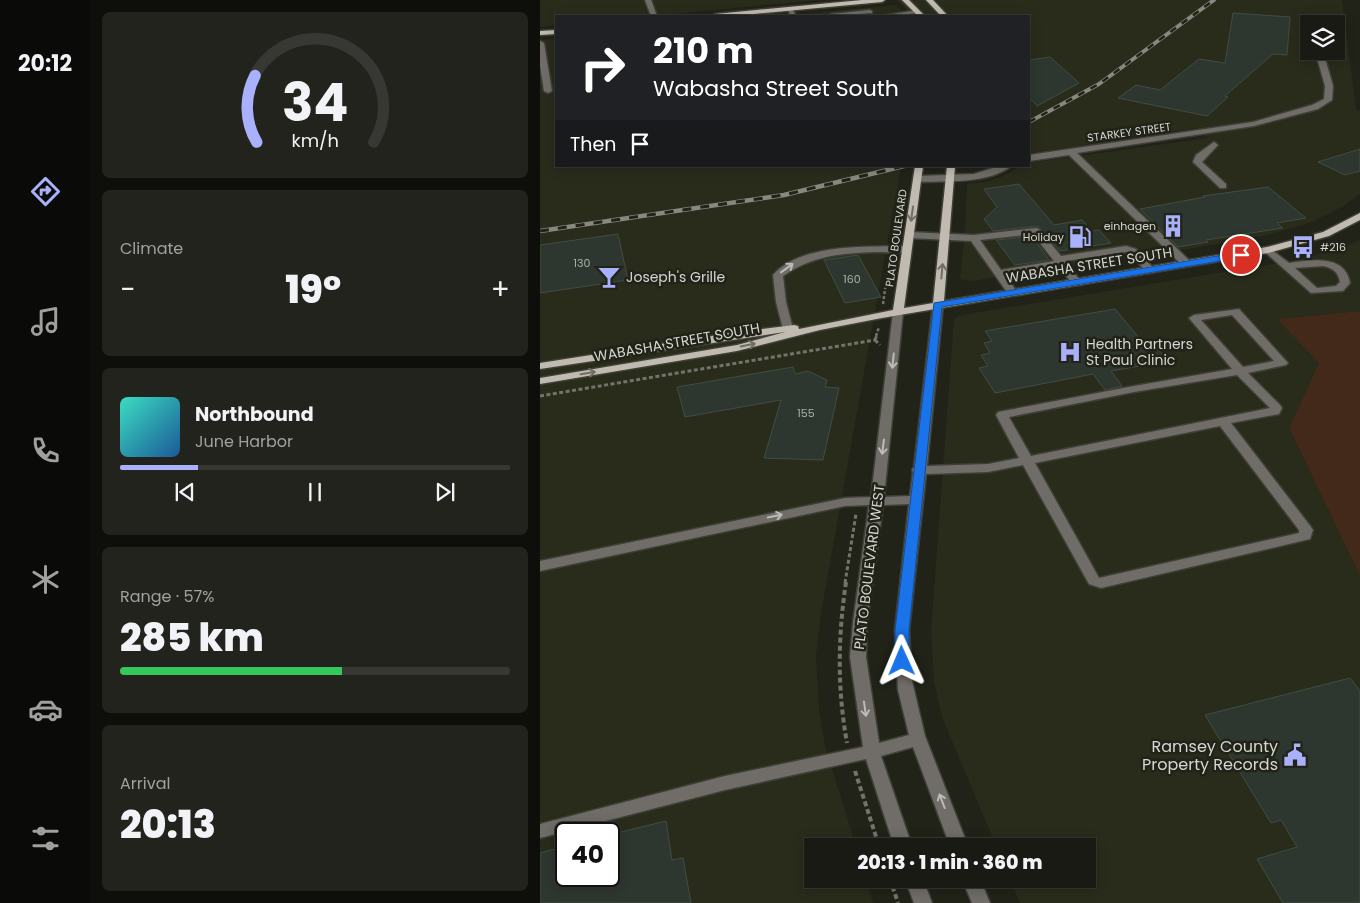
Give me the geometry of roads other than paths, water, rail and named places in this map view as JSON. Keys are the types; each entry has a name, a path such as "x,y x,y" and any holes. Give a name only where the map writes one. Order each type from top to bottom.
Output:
{"main road":[{"path":"738,15 882,0"},
{"path":"906,0 920,14"},
{"path":"929,0 945,15"},
{"path":"540,33 555,32"},
{"name":"PLATO BOULEVARD","path":"898,312 919,167"},
{"path":"938,305 950,167"},
{"name":"WABASHA STREET SOUTH","path":"540,381 737,348 819,327 898,312 1268,250 1326,234 1360,216"},
{"name":"WABASHA STREET SOUTH","path":"540,366 727,336 819,327"}],"street":[{"path":"648,0 654,15"},
{"path":"861,2 871,14"},
{"path":"790,9 793,15"},
{"path":"851,15 871,14"},
{"path":"902,15 920,14"},
{"path":"540,43 542,71 548,91"},
{"name":"STARKEY STREET","path":"1030,158 1232,128 1254,124 1315,107 1328,100 1329,86 1322,60"},
{"path":"1214,145 1199,157 1198,162 1223,186"},
{"path":"1071,152 1187,264"},
{"path":"917,179 986,176 1005,167"},
{"path":"909,235 974,238 1036,231 1077,282"},
{"path":"974,238 1013,293"},
{"path":"788,329 781,302 778,275 789,265 805,258 838,252 907,249"},
{"path":"999,273 1126,249 1134,250 1150,270"},
{"path":"1268,250 1286,266 1315,291 1339,289 1345,283 1342,269 1334,265 1324,263 1286,266"},
{"path":"938,305 918,470 902,630 902,661 907,698 918,738 956,838"},
{"path":"918,470 988,468 1028,460 1223,421 1275,411 1276,408 1240,371 1194,318 1235,311 1282,363 1240,371 1004,414 1002,415 1028,460 1094,581 1102,583 1305,536 1306,530 1223,421"},
{"name":"PLATO BOULEVARD WEST","path":"898,312 877,501 860,623 858,657 872,753 900,838"},
{"path":"540,566 845,502 915,500"},
{"path":"540,831 725,783 832,759 872,753 918,738"},
{"path":"917,888 923,903"},
{"path":"974,888 980,903"}],"railway":[{"path":"1030,121 1099,84 1214,0"},
{"path":"540,231 784,195 900,167"}],"place":[{"name":"einhagen","path":"1173,226"},
{"name":"Holiday","path":"1080,237"},
{"name":"#216","path":"1303,247"},
{"name":"Joseph's Grille","path":"609,277"},
{"name":"Health Partners St Paul Clinic","path":"1070,352"},
{"name":"Ramsey County Property Records","path":"1295,755"}]}
